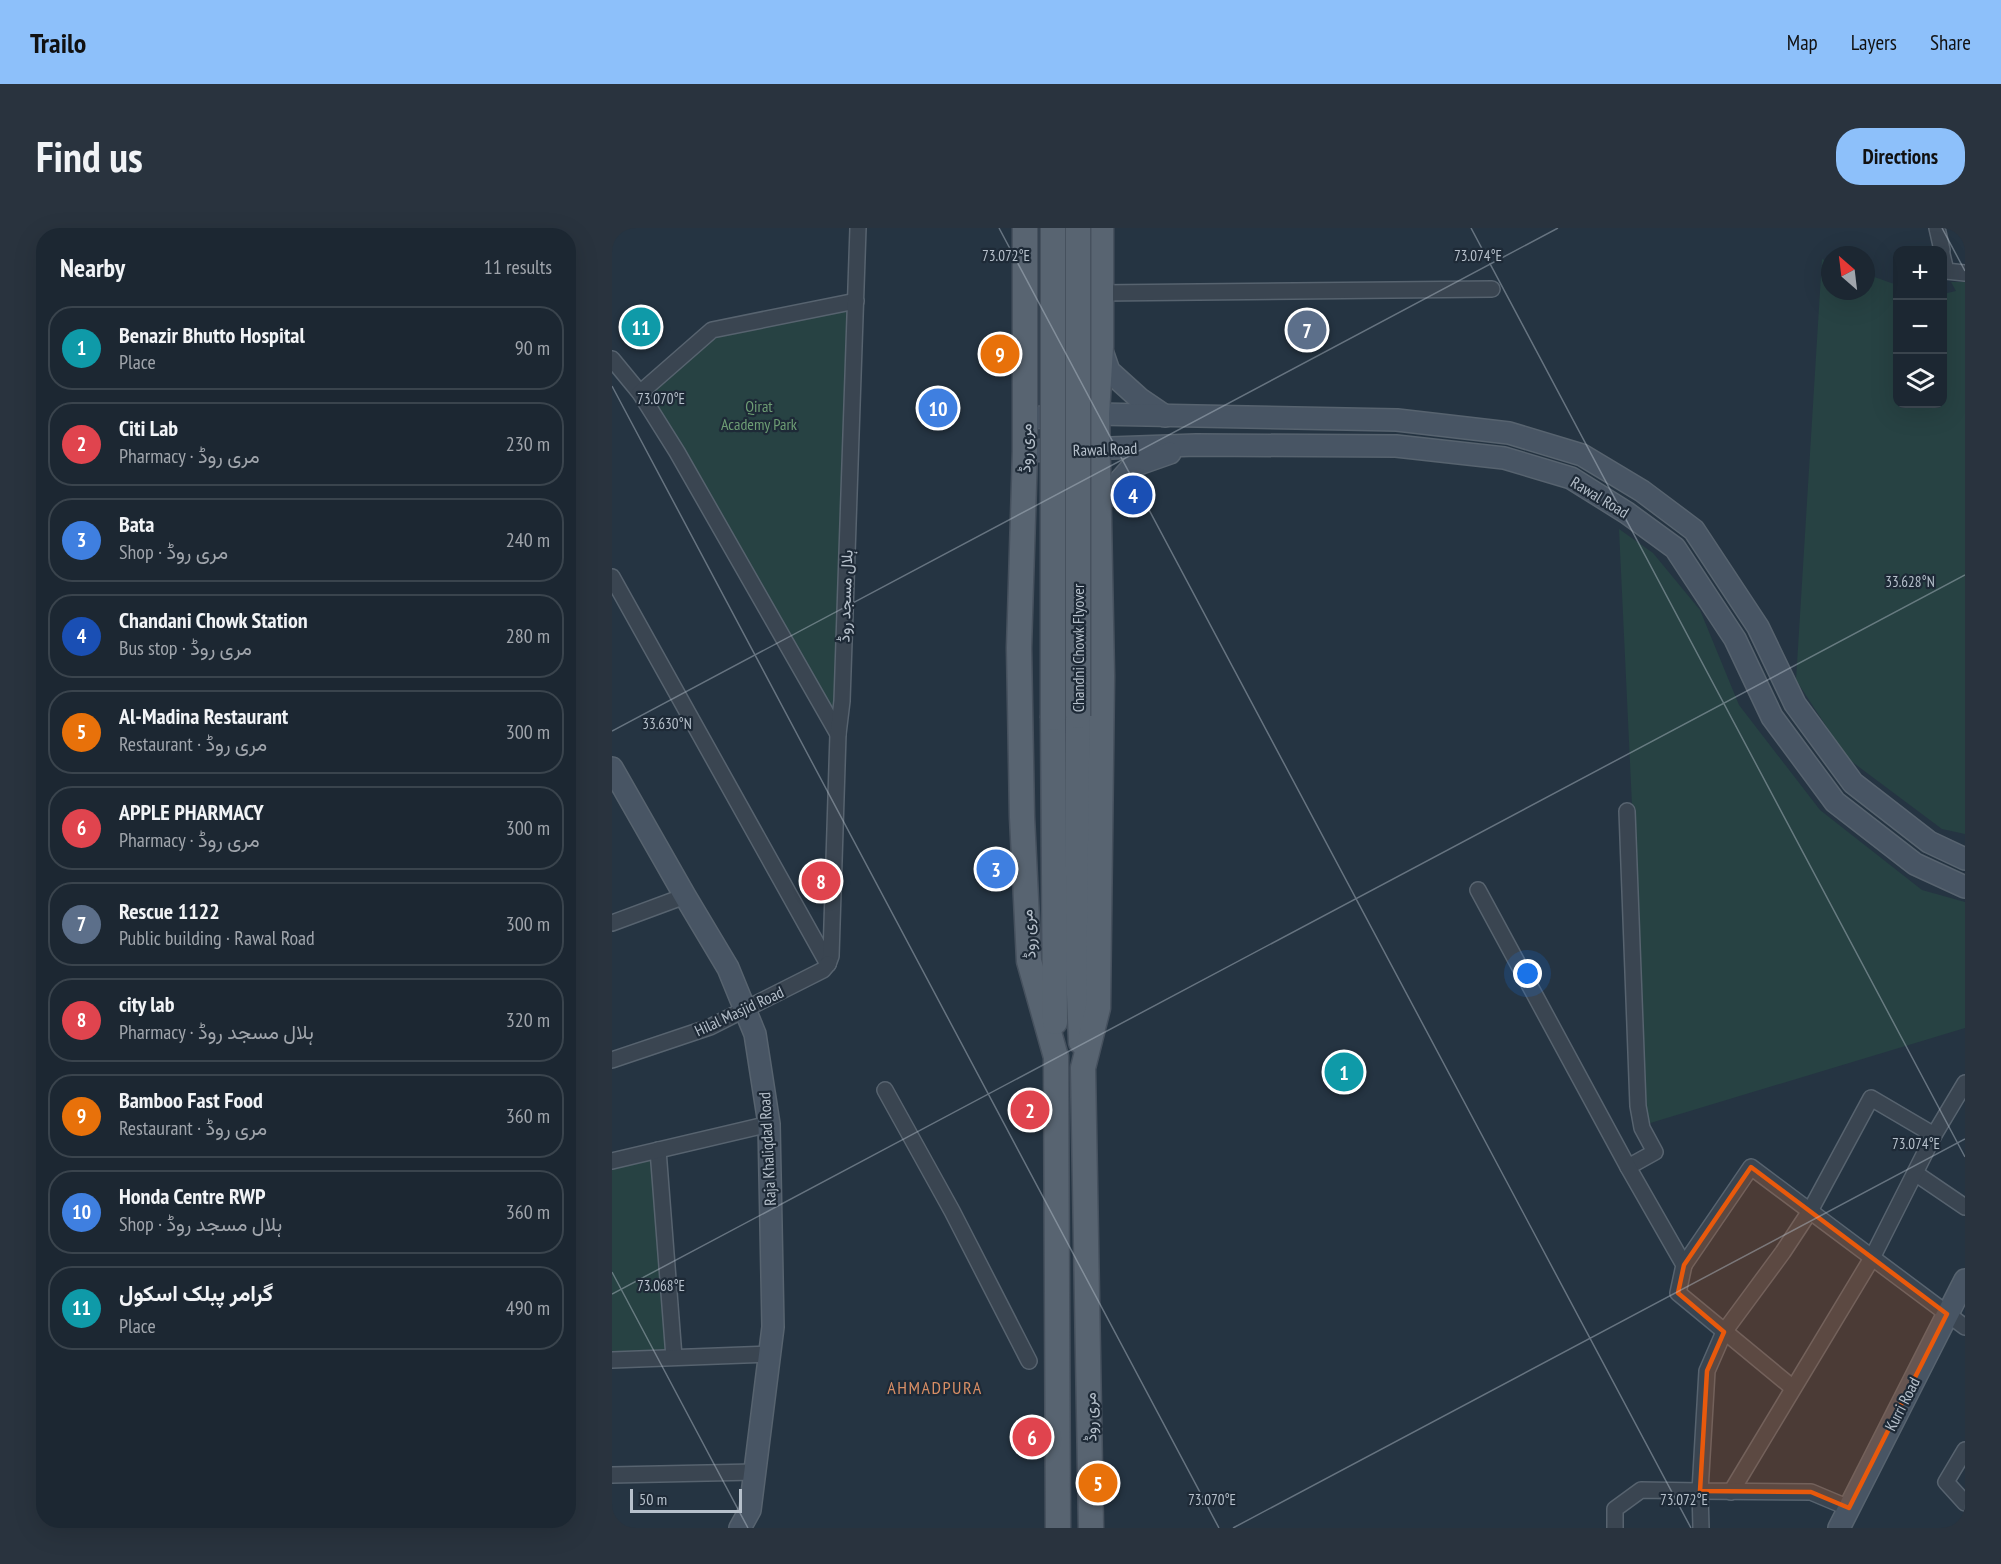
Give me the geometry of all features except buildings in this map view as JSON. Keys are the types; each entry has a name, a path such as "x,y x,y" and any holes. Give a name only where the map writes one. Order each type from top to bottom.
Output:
{"main road":[{"name":"مری روڈ","path":"1025,228 1023,299 1026,418 1019,648 1022,817 1029,961 1056,1057 1058,1528"},
{"name":"Chandni Chowk Flyover","path":"1053,228 1053,948 1056,1057"},
{"name":"Chandni Chowk Flyover","path":"1078,228 1077,946 1083,1068"},
{"name":"مری روڈ","path":"1091,1528 1083,1068 1098,1008 1102,676 1097,414 1101,347 1101,228"},
{"path":"1101,347 1109,371 1140,399 1165,416"},
{"name":"Rawal Road","path":"1026,418 1097,414 1397,420 1509,433 1582,455 1642,491 1694,530 1758,627 1795,704 1853,783 1929,842 1965,858"},
{"name":"Rawal Road","path":"1025,452 1196,445 1396,446 1504,458 1571,478 1627,513 1675,548 1736,639 1772,717 1835,802 1915,864 1965,887"},
{"path":"1098,505 1133,466 1157,456 1196,445"},
{"name":"Raja Khaliqdad Road","path":"612,768 617,791 685,896 728,968 755,1034 769,1124 773,1327 750,1510 740,1528"},
{"name":"Kurri Road","path":"1839,1528 1965,1280"}],"street":[{"name":"ہلال مسجد روڈ","path":"828,964 831,956 838,734 842,701 858,228"},
{"path":"1937,228 1941,246"},
{"path":"1947,272 1965,273"},
{"path":"1101,293 1492,289"},
{"path":"640,393 712,330 856,301"},
{"path":"612,359 640,393 677,452 838,734"},
{"path":"612,577 828,964"},
{"path":"1627,811 1638,1106 1642,1128 1655,1152 1628,1167"},
{"path":"1478,890 1628,1167 1684,1265"},
{"path":"612,922 685,896"},
{"name":"Hilal Masjid Road","path":"612,1060 710,1027 823,970 828,964"},
{"path":"1731,1492 1872,1258 1934,1135 1965,1083"},
{"path":"885,1090 952,1211 1029,1361"},
{"path":"1701,1528 1700,1491 1707,1371 1724,1332 1810,1211 1871,1098 1934,1135"},
{"path":"612,1161 769,1124"},
{"path":"658,1150 674,1357"},
{"path":"1793,1388 1678,1293 1684,1265 1751,1167 1965,1327"},
{"path":"1915,1173 1965,1206"},
{"path":"612,1360 769,1354"},
{"path":"1965,1450 1946,1482 1965,1503"},
{"path":"612,1475 755,1472"},
{"path":"1615,1528 1615,1509 1641,1490 1811,1492 1849,1508"}],"highlighted area":[{"path":"1751,1167 1947,1314 1849,1508 1811,1492 1700,1491 1707,1371 1724,1332 1678,1293 1684,1265"}],"green space":[{"path":"1821,275 1821,300 1875,300 1875,277 1893,284 1893,408 1947,408 1947,293 1956,291 1951,282 1965,282 1965,834 1942,829 1847,758 1796,680"},
{"name":"Qirat Academy Park","path":"856,301 838,734 640,393 712,330"},
{"path":"1619,529 1653,553 1700,610 1739,705 1820,810 1922,890 1965,902 1965,1028 1647,1124"},
{"path":"658,1150 674,1357 612,1360 612,1161"}],"place":[{"name":"گرامر پبلک اسکول","path":"641,327"},
{"name":"Rescue 1122","path":"1307,330"},
{"name":"Bamboo Fast Food","path":"1000,354"},
{"name":"Honda Centre RWP","path":"938,408"},
{"name":"Chandani Chowk Station","path":"1133,495"},
{"name":"Bata","path":"996,869"},
{"name":"city lab","path":"821,881"},
{"name":"Benazir Bhutto Hospital","path":"1344,1072"},
{"name":"Citi Lab","path":"1030,1110"},
{"name":"APPLE PHARMACY","path":"1032,1437"},
{"name":"Al-Madina Restaurant","path":"1098,1483"}],"district":[{"name":"AHMADPURA","path":"935,1388"}]}
